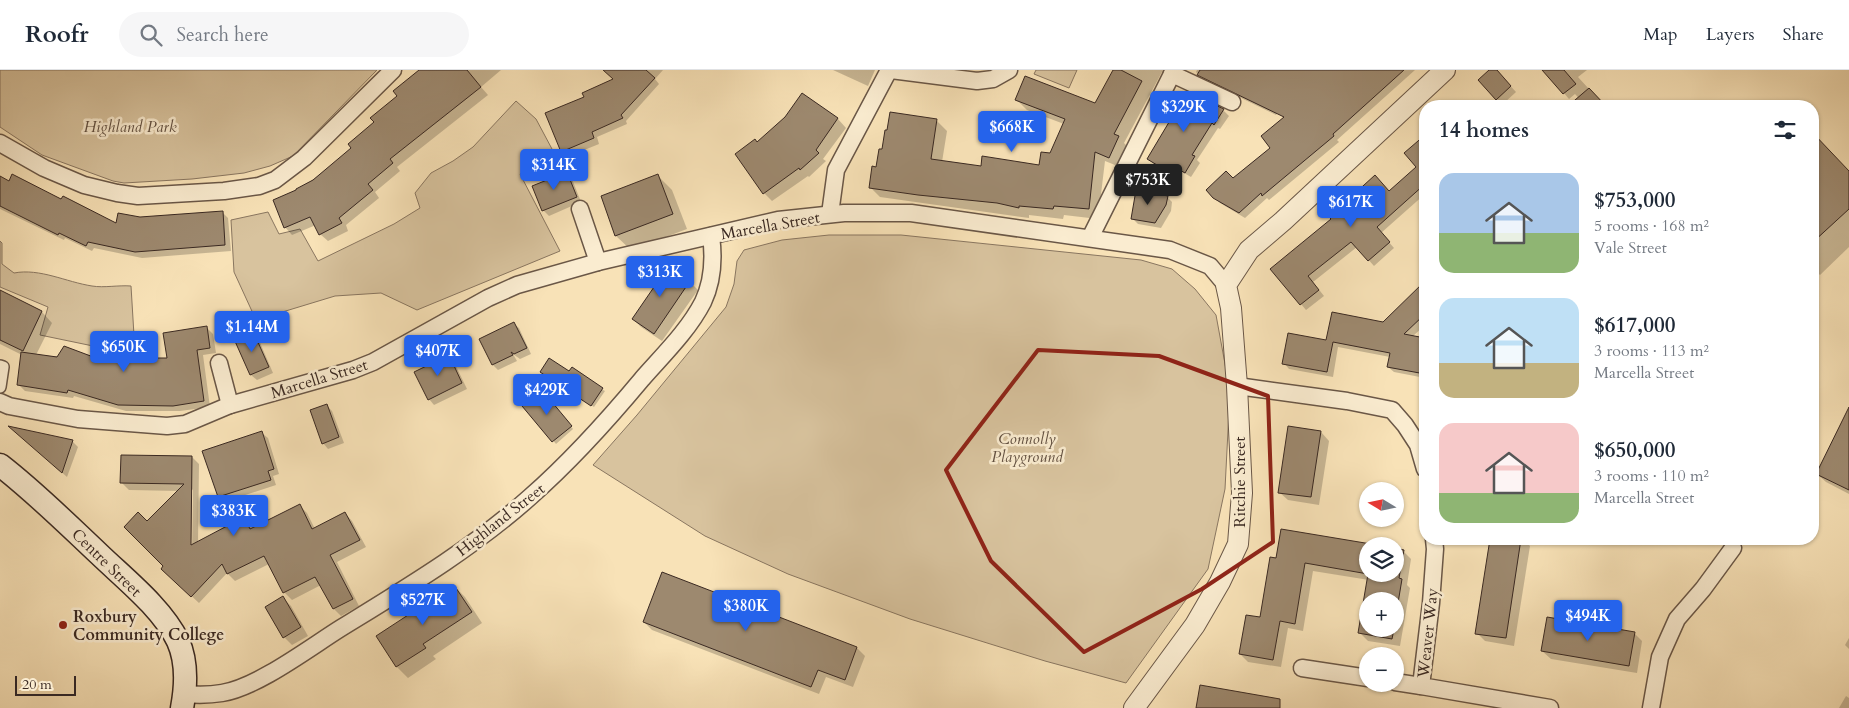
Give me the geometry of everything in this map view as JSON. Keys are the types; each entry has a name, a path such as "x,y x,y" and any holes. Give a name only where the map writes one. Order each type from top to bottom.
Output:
{"main road":[{"name":"Centre Street","path":"1,467 45,503 138,591 166,622 181,648 184,671 183,701"}],"street":[{"path":"0,143 60,175 84,185 117,193 138,196 224,191 258,186 275,180 304,158 393,70"},
{"path":"830,214 836,170 890,70 977,81 992,79 1008,70"},
{"path":"1226,285 1249,250 1283,221 1445,70"},
{"path":"1090,238 1173,72 1232,102"},
{"path":"580,209 598,262"},
{"name":"Marcella Street","path":"0,402 10,406 78,420 167,426 185,424 230,405 353,370 373,362 505,290 598,262 778,220 830,214 910,213 1170,250 1210,266 1226,285"},
{"name":"Highland Street","path":"183,701 222,693 248,684 268,674 423,576 491,529 529,498 564,466 599,429 688,324 703,302 710,280 714,258 710,236"},
{"name":"Ritchie Street","path":"1134,708 1195,625 1220,582 1238,544 1242,493 1238,386 1231,308 1226,285"},
{"path":"218,364 230,405"},
{"path":"0,366 3,367 0,387"},
{"path":"1238,386 1346,401 1392,410 1405,425 1419,448"},
{"name":"Weaver Way","path":"1435,545 1431,603 1421,686 1550,708"},
{"path":"1651,708 1660,657 1676,619 1703,589 1733,548"},
{"path":"1302,668 1359,677"},
{"path":"1404,683 1421,686"}],"highlighted area":[{"path":"1038,350 1159,356 1268,396 1273,542 1202,589 1084,652 991,561 946,470"}],"green space":[{"name":"Highland Park","path":"0,70 377,70 293,156 270,166 244,173 192,179 124,183 113,181 42,155 0,127"},
{"path":"1036,70 1077,70 1069,88 1034,74"},
{"path":"516,101 536,119 552,149 520,174 560,251 417,310 381,293 335,296 256,320 234,272 231,220 268,212 279,234 300,229 318,261 394,224 420,208 415,193 431,173 473,147"},
{"name":"Connolly Playground","path":"829,235 901,235 1141,260 1172,269 1195,289 1216,315 1230,391 1225,489 1208,569 1126,683 1045,661 910,619 788,574 705,536 593,465 726,307 734,284 737,261 744,250 782,240"},
{"path":"0,241 2,243 2,264 14,273 34,272 97,287 131,286 135,352 122,352 40,335 48,307 0,287"}],"building":[{"path":"419,70 467,70 481,87 390,159 393,163 368,184 373,190 339,218 342,223 319,235 310,217 284,228 273,200 313,180 351,148 348,144 374,122 370,118 397,96 393,91"},
{"path":"603,70 646,70 655,78 621,115 623,118 592,132 594,138 561,152 545,113 584,97 582,93 613,79"},
{"path":"1113,70 1121,70 1142,81 1114,134 1119,136 1109,158 1095,152 1089,209 1054,206 1053,209 1019,206 1019,208 997,203 869,188 872,166 876,167 879,149 882,149 890,112 937,119 931,159 981,166 982,156 1039,165 1041,152 1050,153 1065,119 1015,100 1025,76 1095,103"},
{"path":"1200,70 1404,70 1333,134 1334,136 1262,196 1261,193 1239,213 1213,198 1206,190 1226,171 1233,178 1270,148 1261,136 1284,117 1197,75"},
{"path":"1489,70 1497,70 1511,86 1496,100 1478,80"},
{"path":"1542,70 1564,70 1576,84 1563,94"},
{"path":"1589,88 1600,100 1575,100"},
{"path":"1187,92 1224,109 1214,125 1212,123 1192,155 1195,156 1185,173 1173,166 1172,174 1147,159"},
{"path":"802,93 838,118 816,150 819,153 800,170 799,168 763,194 735,154 755,139 757,142 785,117"},
{"path":"1819,139 1849,171 1849,209 1819,237"},
{"path":"1419,140 1419,189 1377,227 1390,242 1368,261 1351,242 1308,276 1319,290 1300,305 1270,269 1331,219 1329,217 1375,175 1389,191 1416,167 1404,153"},
{"path":"567,172 577,197 542,211 532,186"},
{"path":"12,174 61,199 63,196 116,223 118,213 140,217 223,211 225,245 135,252 88,242 86,246 59,233 58,235 0,206 0,176 9,181"},
{"path":"658,174 673,214 615,236 601,196"},
{"path":"1136,190 1168,196 1166,205 1155,223 1131,219"},
{"path":"668,265 690,281 654,334 632,319 654,287 645,281 655,267 663,272"},
{"path":"1419,287 1419,320 1404,334 1419,337 1419,373 1387,367 1390,353 1333,342 1327,372 1282,364 1288,333 1326,340 1332,312 1383,322"},
{"path":"0,290 42,311 23,351 0,340"},
{"path":"514,322 527,348 514,354 511,352 513,355 492,365 479,339"},
{"path":"207,326 210,348 197,350 204,401 173,406 118,405 68,390 67,393 17,385 21,352 57,357 64,346 96,358 167,358 163,333"},
{"path":"253,331 269,367 250,375 234,339"},
{"path":"449,355 462,383 428,400 414,372"},
{"path":"549,358 569,371 572,367 603,388 591,406 540,372"},
{"path":"542,390 572,426 552,442 522,406"},
{"path":"327,404 339,437 322,444 310,410"},
{"path":"1849,407 1849,490 1819,475 1819,468"},
{"path":"8,426 73,440 62,473"},
{"path":"1288,426 1321,431 1311,497 1278,493"},
{"path":"262,431 274,469 268,471 271,480 218,497 202,451"},
{"path":"121,455 192,456 191,545 244,517 250,529 300,504 312,529 345,512 360,540 330,555 353,599 333,609 315,577 283,593 264,556 227,574 222,564 191,597 161,569 163,566 124,527 138,512 147,521 184,484 120,483"},
{"path":"1281,529 1359,542 1359,572 1305,563 1295,624 1280,621 1273,660 1239,654 1246,615 1260,617 1270,557 1276,558"},
{"path":"1489,545 1520,545 1506,638 1475,634"},
{"path":"662,572 857,647 845,680 818,670 811,687 643,622"},
{"path":"1367,582 1402,582 1400,592 1365,592"},
{"path":"454,585 472,612 423,644 426,648 396,667 376,636"},
{"path":"283,596 301,627 283,638 265,607"},
{"path":"1547,617 1635,632 1629,666 1541,651"},
{"path":"1200,685 1280,699 1280,708 1196,708"}],"place":[{"name":"Roxbury Community College","path":"63,625"}]}
